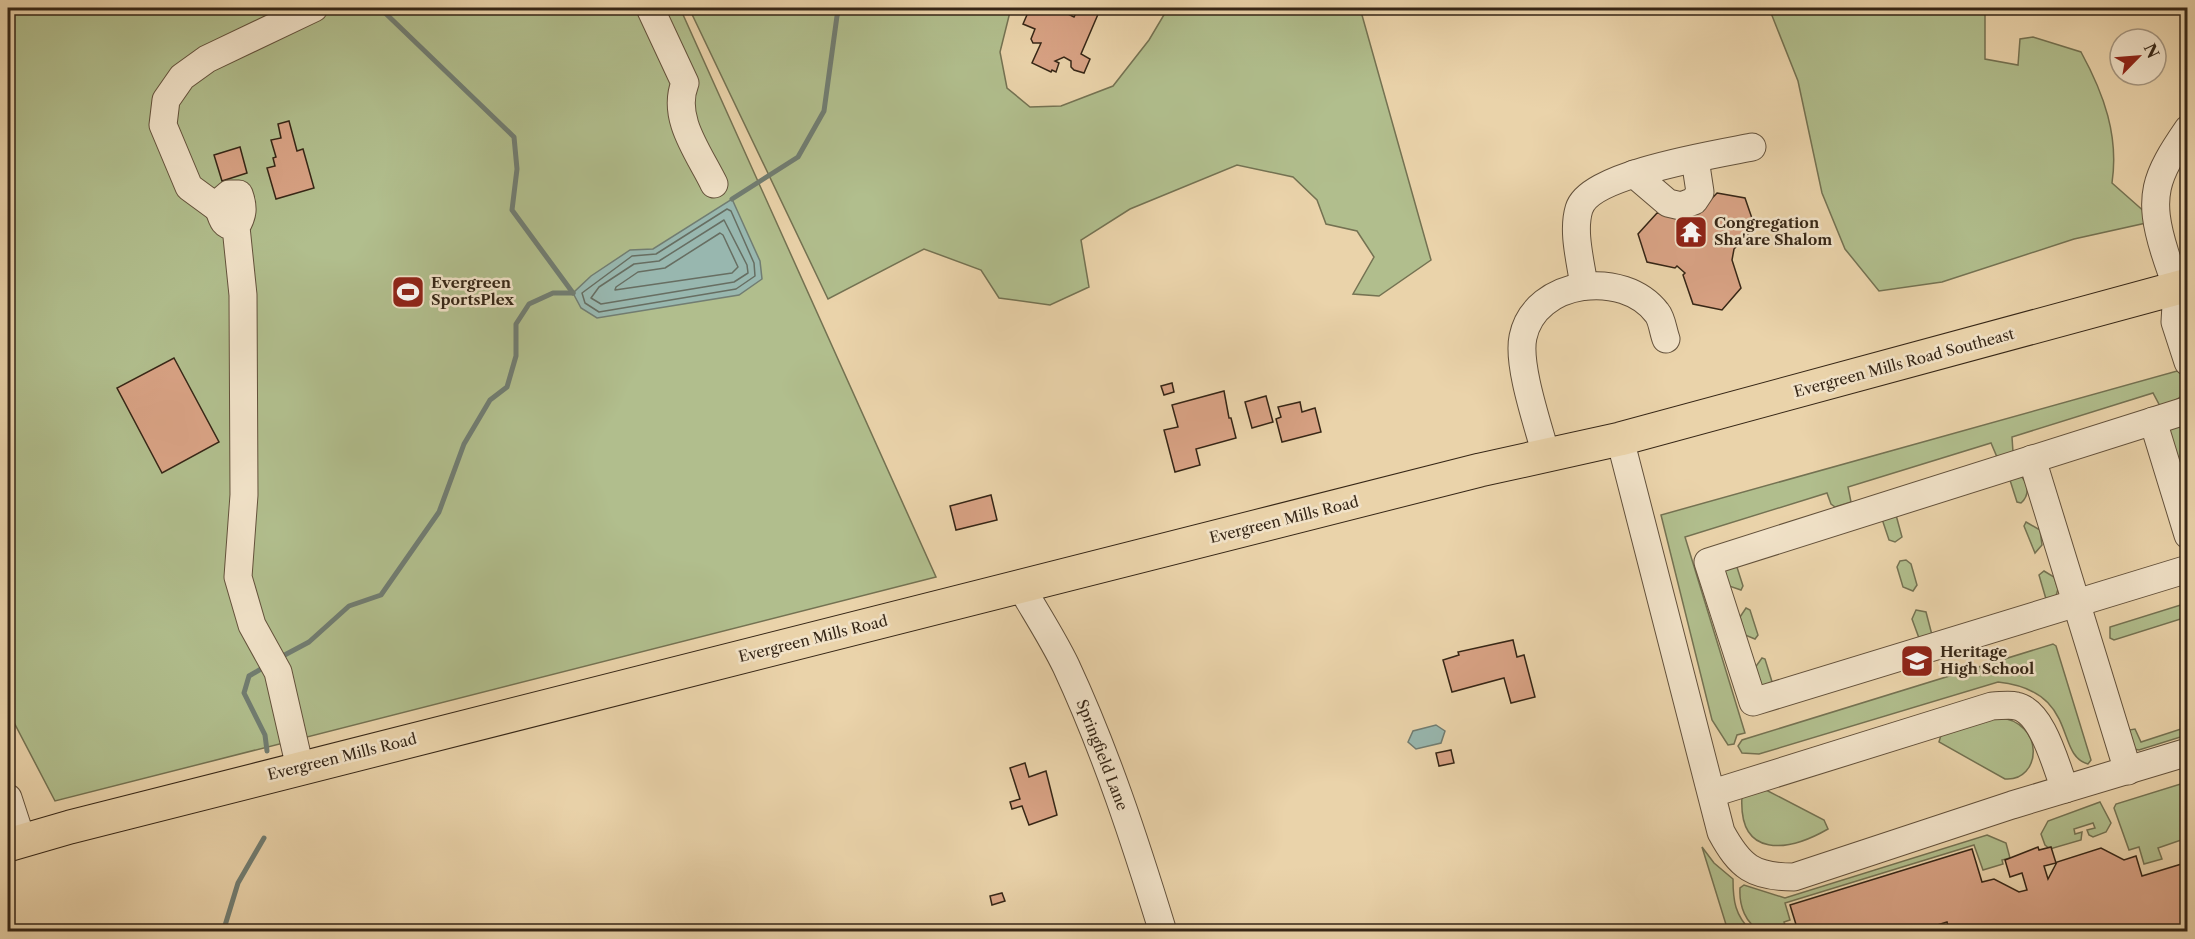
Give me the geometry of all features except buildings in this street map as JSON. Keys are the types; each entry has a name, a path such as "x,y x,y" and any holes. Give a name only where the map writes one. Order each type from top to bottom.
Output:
{"main road":[{"name":"Evergreen Mills Road Southeast","path":"1620,439 2184,292"},
{"name":"Evergreen Mills Road","path":"15,843 300,768 1546,454 1620,439"}],"street":[{"path":"300,768 278,672 252,625 238,577 244,495 243,295 227,218 189,188 163,125 166,100 182,77 207,59 314,8"},
{"path":"650,8 685,83 680,96 680,114 714,184"},
{"path":"2187,129 2167,160 2155,197 2155,221 2184,292 2175,322 2187,362"},
{"path":"1584,286 1578,233 1578,210 1583,200 1598,187 1634,174 1752,147"},
{"path":"1634,174 1668,203 1681,206 1694,201 1700,192 1695,159"},
{"path":"1546,454 1525,373 1523,338 1532,315 1553,297 1574,287 1604,284 1640,296 1658,314 1666,339"},
{"path":"2187,410 1708,562 1753,702 2187,569"},
{"path":"2153,421 2187,535"},
{"path":"1620,439 1713,793 1721,832 1732,854 1751,870 1772,877 1794,877 2187,752"},
{"path":"2031,459 2128,771"},
{"name":"Springfield Lane","path":"1021,587 1065,663 1096,733 1118,790 1162,932"},
{"path":"1713,793 1992,706 2017,706 2033,715 2042,730 2065,789"},
{"path":"8,798 15,843"}],"green space":[{"name":"Evergreen SportsPlex","path":"8,8 680,8 936,577 55,801 8,711"},
{"path":"689,8 1011,8 1000,52 1007,88 1030,107 1061,106 1113,86 1149,40 1168,8 1360,8 1431,260 1379,296 1353,294 1374,257 1357,231 1326,224 1317,200 1293,177 1237,165 1130,209 1081,240 1089,287 1050,305 999,298 981,270 924,249 828,299"},
{"path":"1769,8 1985,8 1985,59 2018,65 2020,39 2033,37 2081,52 2097,84 2108,116 2113,149 2112,183 2155,221 2074,239 1942,282 1879,291 1845,249 1822,193 1798,81"},
{"path":"2177,371 2181,373 2183,392 2178,399 2160,406 2153,393 2012,437 2013,452 1997,457 1991,443 1848,487 1851,502 1835,507 1831,504 1827,493 1685,537 1745,733 1737,735 1734,744 1728,745 1712,720 1661,515"},
{"path":"2187,424 2187,499 2169,429"},
{"path":"2009,477 2022,477 2026,483 2027,493 2021,503 2017,502"},
{"path":"1896,515 1902,537 1895,542 1889,540 1882,519"},
{"path":"2026,522 2040,530 2042,545 2035,553 2024,526"},
{"path":"1906,560 1911,564 1917,585 1913,591 1903,587 1897,567 1900,561"},
{"path":"1735,561 1743,586 1741,590 1729,586 1724,571"},
{"path":"2044,571 2054,577 2058,589 2056,596 2046,599 2039,575"},
{"path":"2187,603 2187,617 2114,640 2110,638 2110,627"},
{"path":"1746,608 1750,610 1758,635 1755,639 1745,635 1740,617"},
{"path":"1916,610 1926,612 1932,635 1919,638 1912,619"},
{"path":"2053,644 2056,646 2091,760 2088,764 2078,758 2071,749 2054,710 2042,697 2024,688 1998,682 1759,754 1742,753 1738,746 1742,740"},
{"path":"1762,658 1765,659 1773,685 1771,688 1760,685 1754,669"},
{"path":"1997,717 2013,721 2024,729 2031,740 2033,751 2031,762 2026,771 2017,777 2005,779 1939,742 1941,735"},
{"path":"2187,727 2187,735 2139,750 2134,749 2129,730 2135,729 2141,742"},
{"path":"2187,782 2187,838 2158,848 2162,859 2144,864 2139,847 2129,850 2114,808 2116,804"},
{"path":"1766,790 1824,820 1828,829 1813,837 1782,845 1769,845 1757,840 1748,831 1743,816 1742,796"},
{"path":"2100,802 2111,823 2106,832 2093,837 2089,835 2087,830 2095,828 2093,823 2074,829 2075,834 2082,832 2081,840 2050,849 2045,845 2041,834 2048,821"},
{"path":"1987,835 2006,843 2010,858 2002,860 2003,864 1983,870 1974,845 1785,903 1790,920 1784,922 1787,931 1763,931 1752,924 1744,914 1740,888 1744,885 1785,898"},
{"path":"1702,847 1714,863 1733,879 1736,907 1741,919 1751,931 1728,931"}],"water":[{"path":"732,199 760,261 762,279 739,295 597,318 581,308 573,293 591,276 630,250 653,249"},
{"path":"1436,725 1445,731 1441,743 1416,749 1408,742 1413,731"}],"waterway":[{"path":"380,8 514,137 517,169 512,210 573,293"},
{"path":"732,199 798,157 824,111 837,16 841,8"},
{"path":"279,658 309,642 349,606 381,595 439,512 464,444 490,400 507,387 516,356 516,324 529,304 553,293 573,293"},
{"path":"266,666 249,676 244,693 265,735 267,751"},
{"path":"223,932 238,883 264,838"}],"place":[{"name":"Congregation Sha'are Shalom","path":"1691,232"},
{"name":"Evergreen SportsPlex","path":"408,292"},
{"name":"Heritage High School","path":"1917,661"}]}
